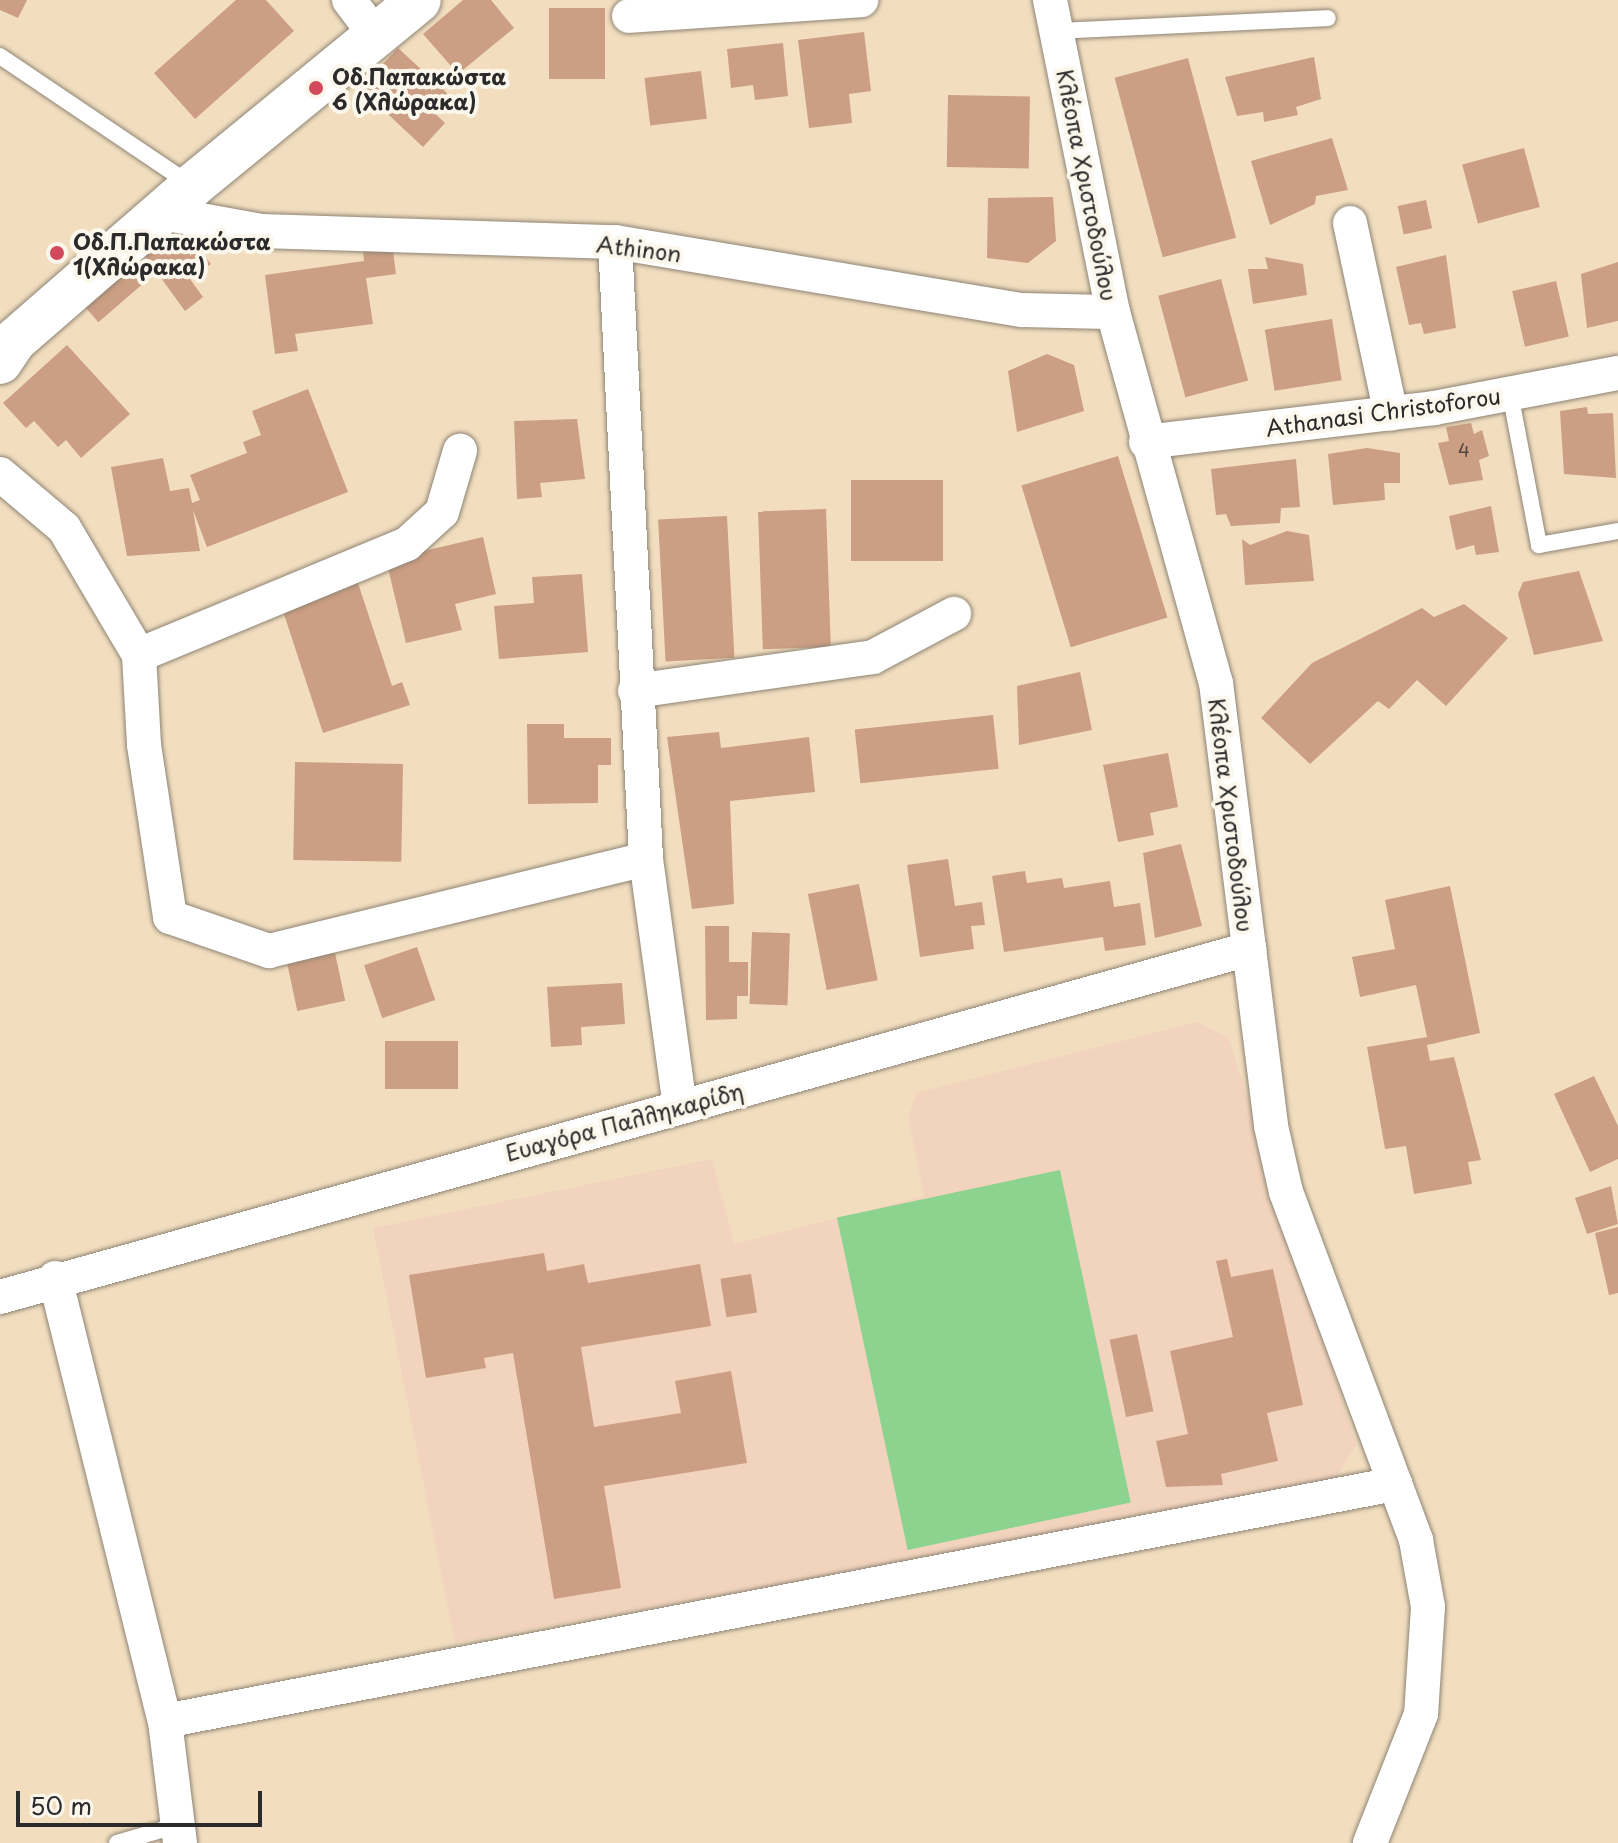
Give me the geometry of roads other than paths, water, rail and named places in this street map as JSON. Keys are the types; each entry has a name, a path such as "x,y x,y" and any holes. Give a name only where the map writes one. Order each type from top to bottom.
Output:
{"main road":[{"path":"0,362 14,341 177,199 419,0"}],"street":[{"path":"349,0 376,36"},
{"path":"629,16 861,0"},
{"name":"Κλέοπα Χριστοδούλου","path":"1053,16 1113,312 1146,442 1216,683 1249,949 1286,1192 1395,1484 1428,1607 1428,1666 1409,1751 1370,1843"},
{"name":"Athinon","path":"177,199 261,231 615,242 1022,310 1113,312"},
{"path":"1350,223 1391,414"},
{"path":"615,242 635,691 646,859 680,1106"},
{"name":"Athanasi Christoforou","path":"1146,442 1391,414 1618,373"},
{"path":"139,655 407,544 442,512 460,451"},
{"path":"0,474 64,528 139,655 144,745 170,917 269,951 646,859"},
{"path":"635,691 873,657 954,614"},
{"name":"Ευαγόρα Παλληκαρίδη","path":"0,1297 55,1278 1249,949"},
{"path":"55,1278 165,1721 179,1834"},
{"path":"165,1721 1395,1484"}],"lane":[{"path":"1053,16 1328,18"},
{"path":"0,56 177,199"},
{"path":"1510,393 1539,545 1618,531"},
{"path":"117,1843 179,1834"}],"place":[{"name":"Οδ.Παπακώστα 6 (Χλώρακα)","path":"316,88"},
{"name":"Οδ.Π.Παπακώστα 1(Χλώρακα)","path":"57,253"}]}
